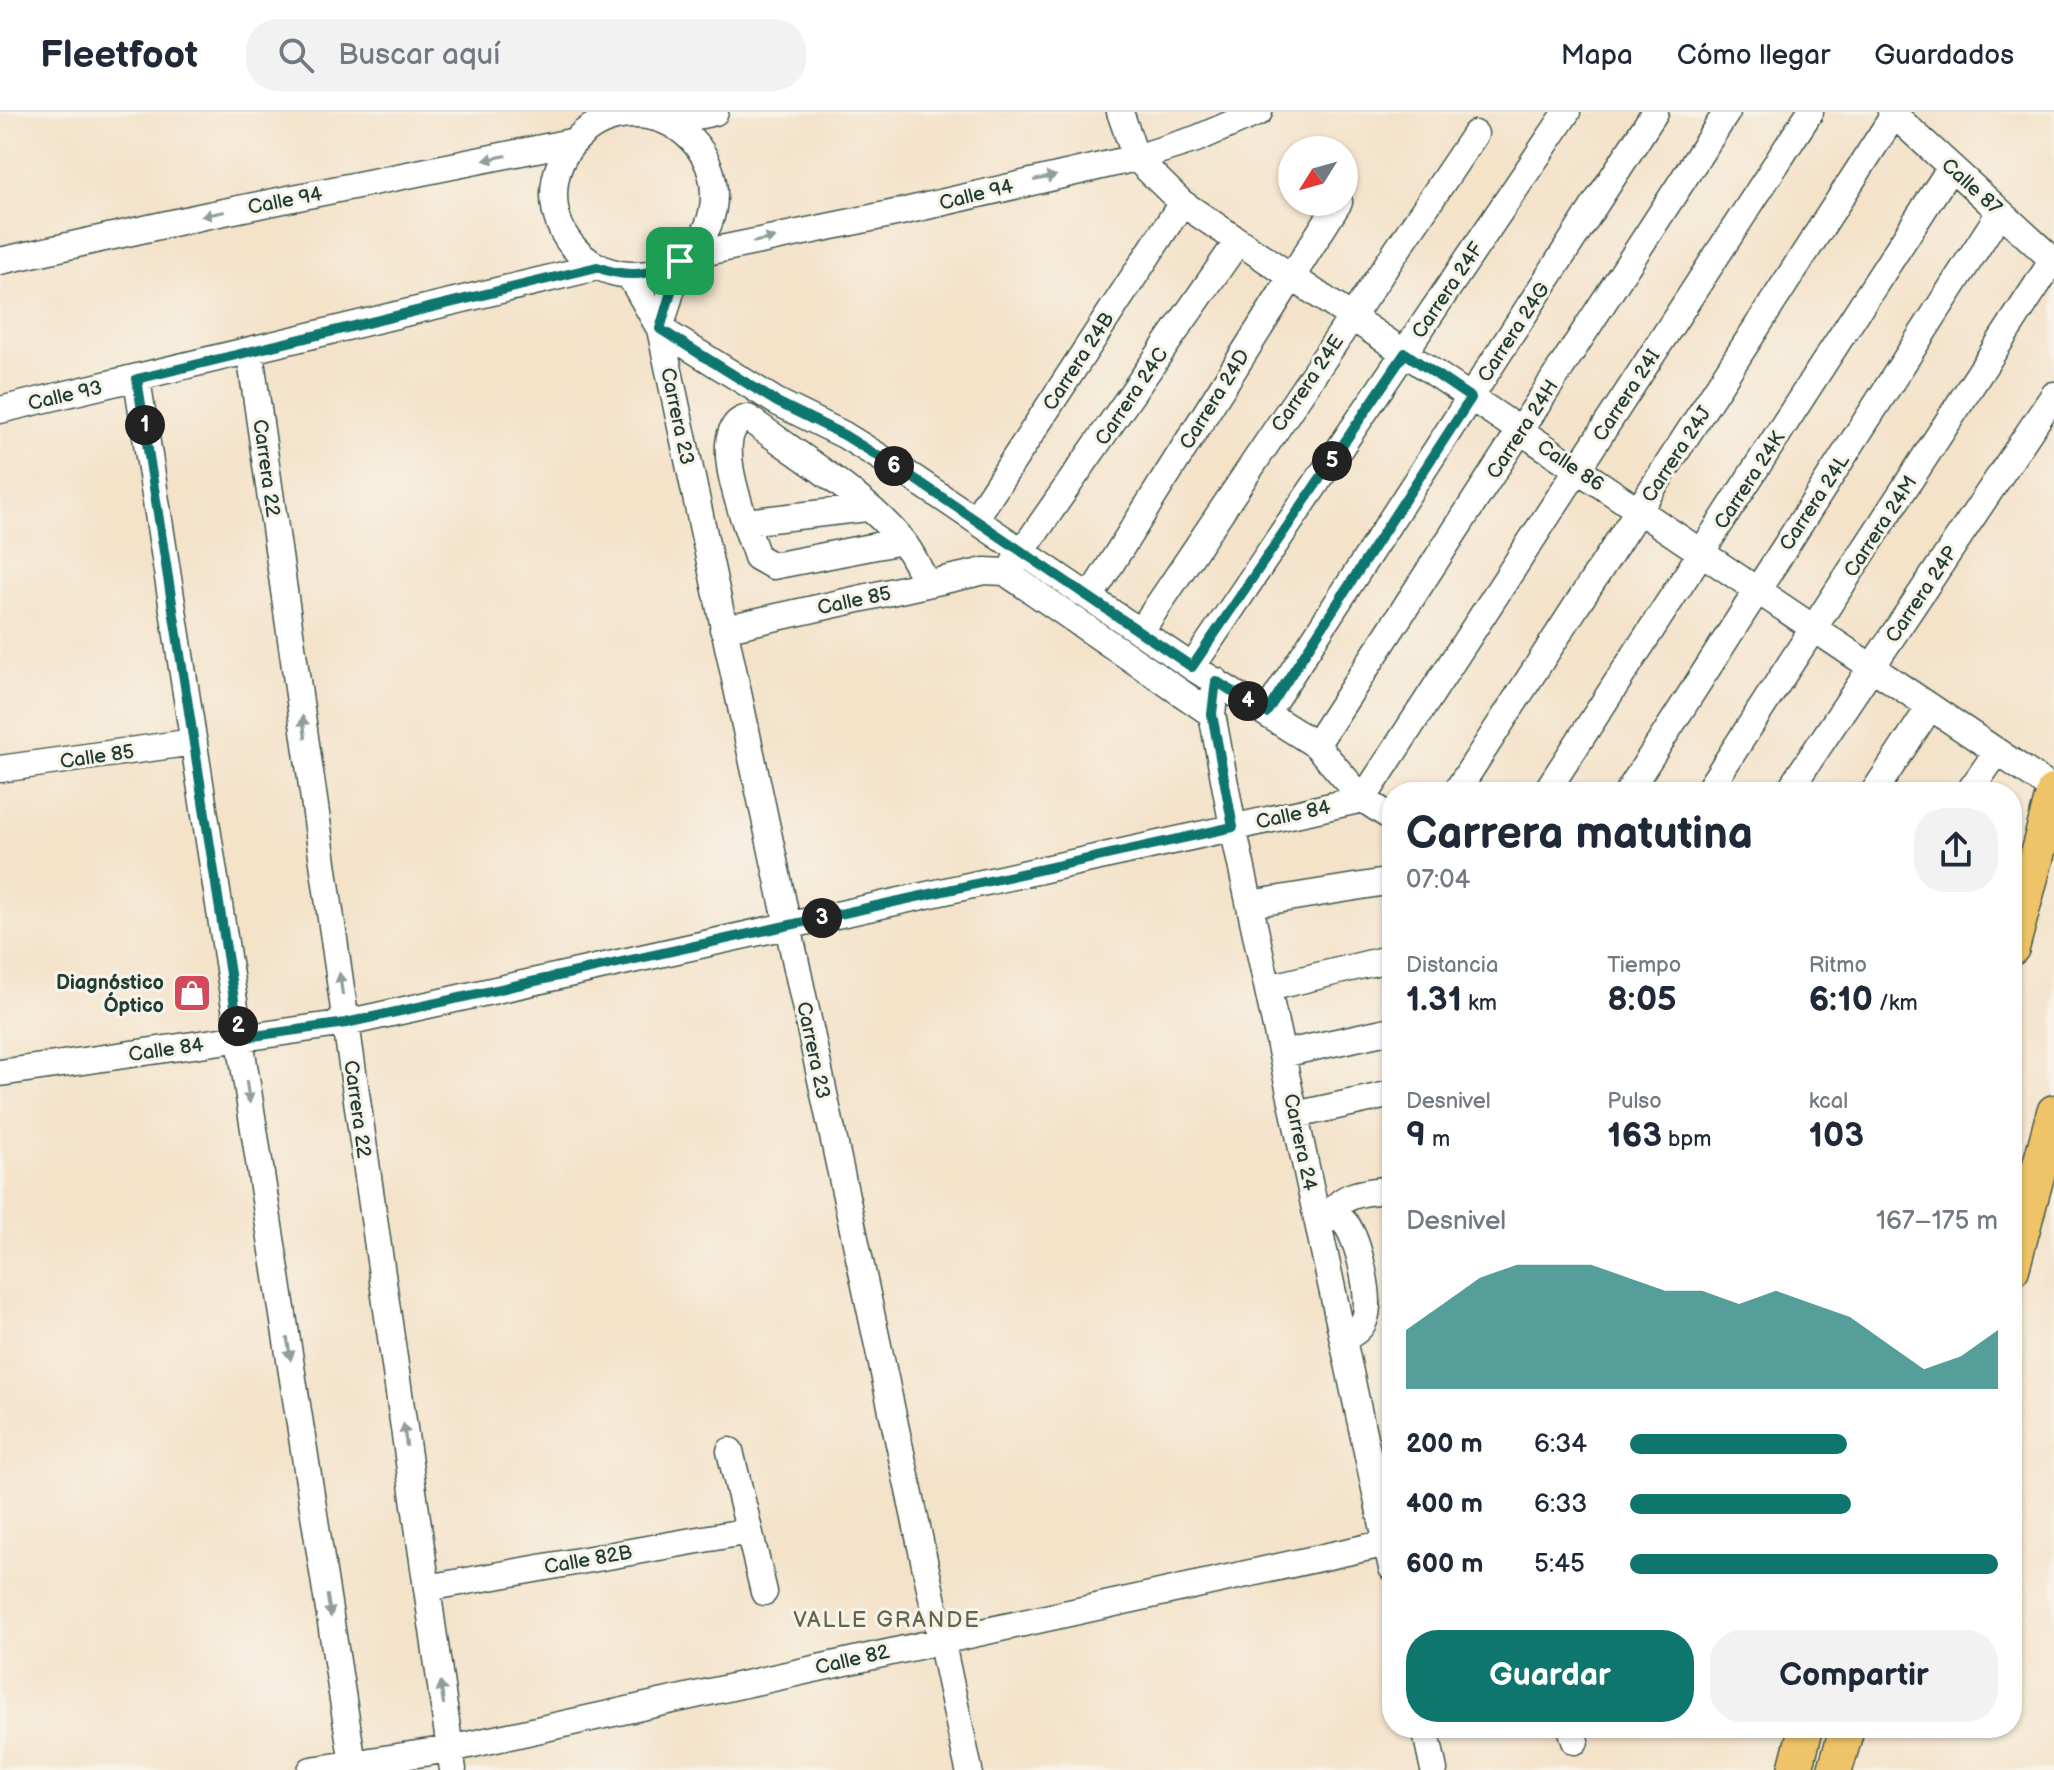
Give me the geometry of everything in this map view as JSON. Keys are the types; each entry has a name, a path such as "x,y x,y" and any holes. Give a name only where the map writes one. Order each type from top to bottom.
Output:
{"main road":[{"path":"2022,911 2054,791"},
{"path":"2022,1232 2053,1117"},
{"path":"1795,1770 1803,1738"},
{"path":"1835,1770 1844,1738"}],"street":[{"path":"657,117 691,138 706,159 714,184 713,211 704,235 684,258 656,273 630,276 597,267 574,249 559,225 553,196 557,168 571,142 593,118 715,112"},
{"name":"Calle 86","path":"1120,112 1136,158 1182,203 2054,791"},
{"name":"Calle 94","path":"684,258 1136,158 1196,139 1259,112"},
{"name":"Carrera 24F","path":"1192,667 1567,112"},
{"name":"Carrera 24G","path":"1266,713 1655,112"},
{"name":"Carrera 24H","path":"1316,745 1727,112"},
{"name":"Carrera 24I","path":"1383,782 1578,470 1810,112"},
{"name":"Calle 87","path":"1892,114 2054,260"},
{"name":"Carrera 24J","path":"1463,782 1892,114"},
{"name":"Carrera 24E","path":"1140,632 1475,134"},
{"name":"Calle 94","path":"0,261 204,216 571,142"},
{"name":"Carrera 24K","path":"1553,782 1951,167"},
{"name":"Carrera 24B","path":"975,519 1182,203"},
{"name":"Carrera 24L","path":"1634,782 2000,212"},
{"name":"Carrera 24D","path":"1090,597 1330,216"},
{"name":"Carrera 24C","path":"995,571 1025,551 1238,241"},
{"name":"Carrera 23","path":"660,329 684,258"},
{"name":"Carrera 24M","path":"1714,782 2054,260"},
{"name":"Calle 93","path":"0,410 250,353 597,267"},
{"name":"Carrera 23","path":"630,276 660,329 969,1770"},
{"path":"660,329 777,402 844,435 1025,551 1192,667 1316,745 1376,793"},
{"name":"Carrera 22","path":"250,353 452,1760"},
{"path":"137,379 353,1764"},
{"name":"Carrera 24P","path":"1795,782 2054,395"},
{"path":"902,541 773,566 757,557 726,451 730,430 738,420 748,418 867,508 902,541 927,584"},
{"path":"746,522 867,508"},
{"path":"995,571 1212,714"},
{"name":"Calle 85","path":"723,629 995,571"},
{"name":"Carrera 24","path":"1216,681 1212,714 1233,827 1295,1115 1324,1212 1343,1339 1382,1515"},
{"path":"1881,782 1930,707"},
{"name":"Calle 85","path":"0,769 194,742"},
{"path":"1976,782 1997,752"},
{"name":"Calle 84","path":"0,1073 346,1023 1376,793"},
{"path":"1250,904 1382,883"},
{"path":"1268,988 1382,960"},
{"path":"1282,1054 1382,1032"},
{"path":"1295,1115 1382,1096"},
{"path":"1324,1212 1351,1196 1382,1191"},
{"path":"730,1451 764,1592"},
{"name":"Calle 82B","path":"427,1588 749,1531"},
{"name":"Calle 82","path":"311,1770 353,1764 452,1760 942,1639 1382,1553"},
{"path":"1427,1738 1434,1770"}],"place":[{"name":"Diagnóstico Óptico","path":"192,993"}],"district":[{"name":"VALLE GRANDE","path":"887,1619"}],"route":[{"path":"680,261 660,329 777,402 844,435 912,477 1192,667 1405,353 1471,398 1266,713 1216,681 1212,714 1233,827 346,1023 240,1038 137,379 597,267 630,276 656,273 680,261"}]}
